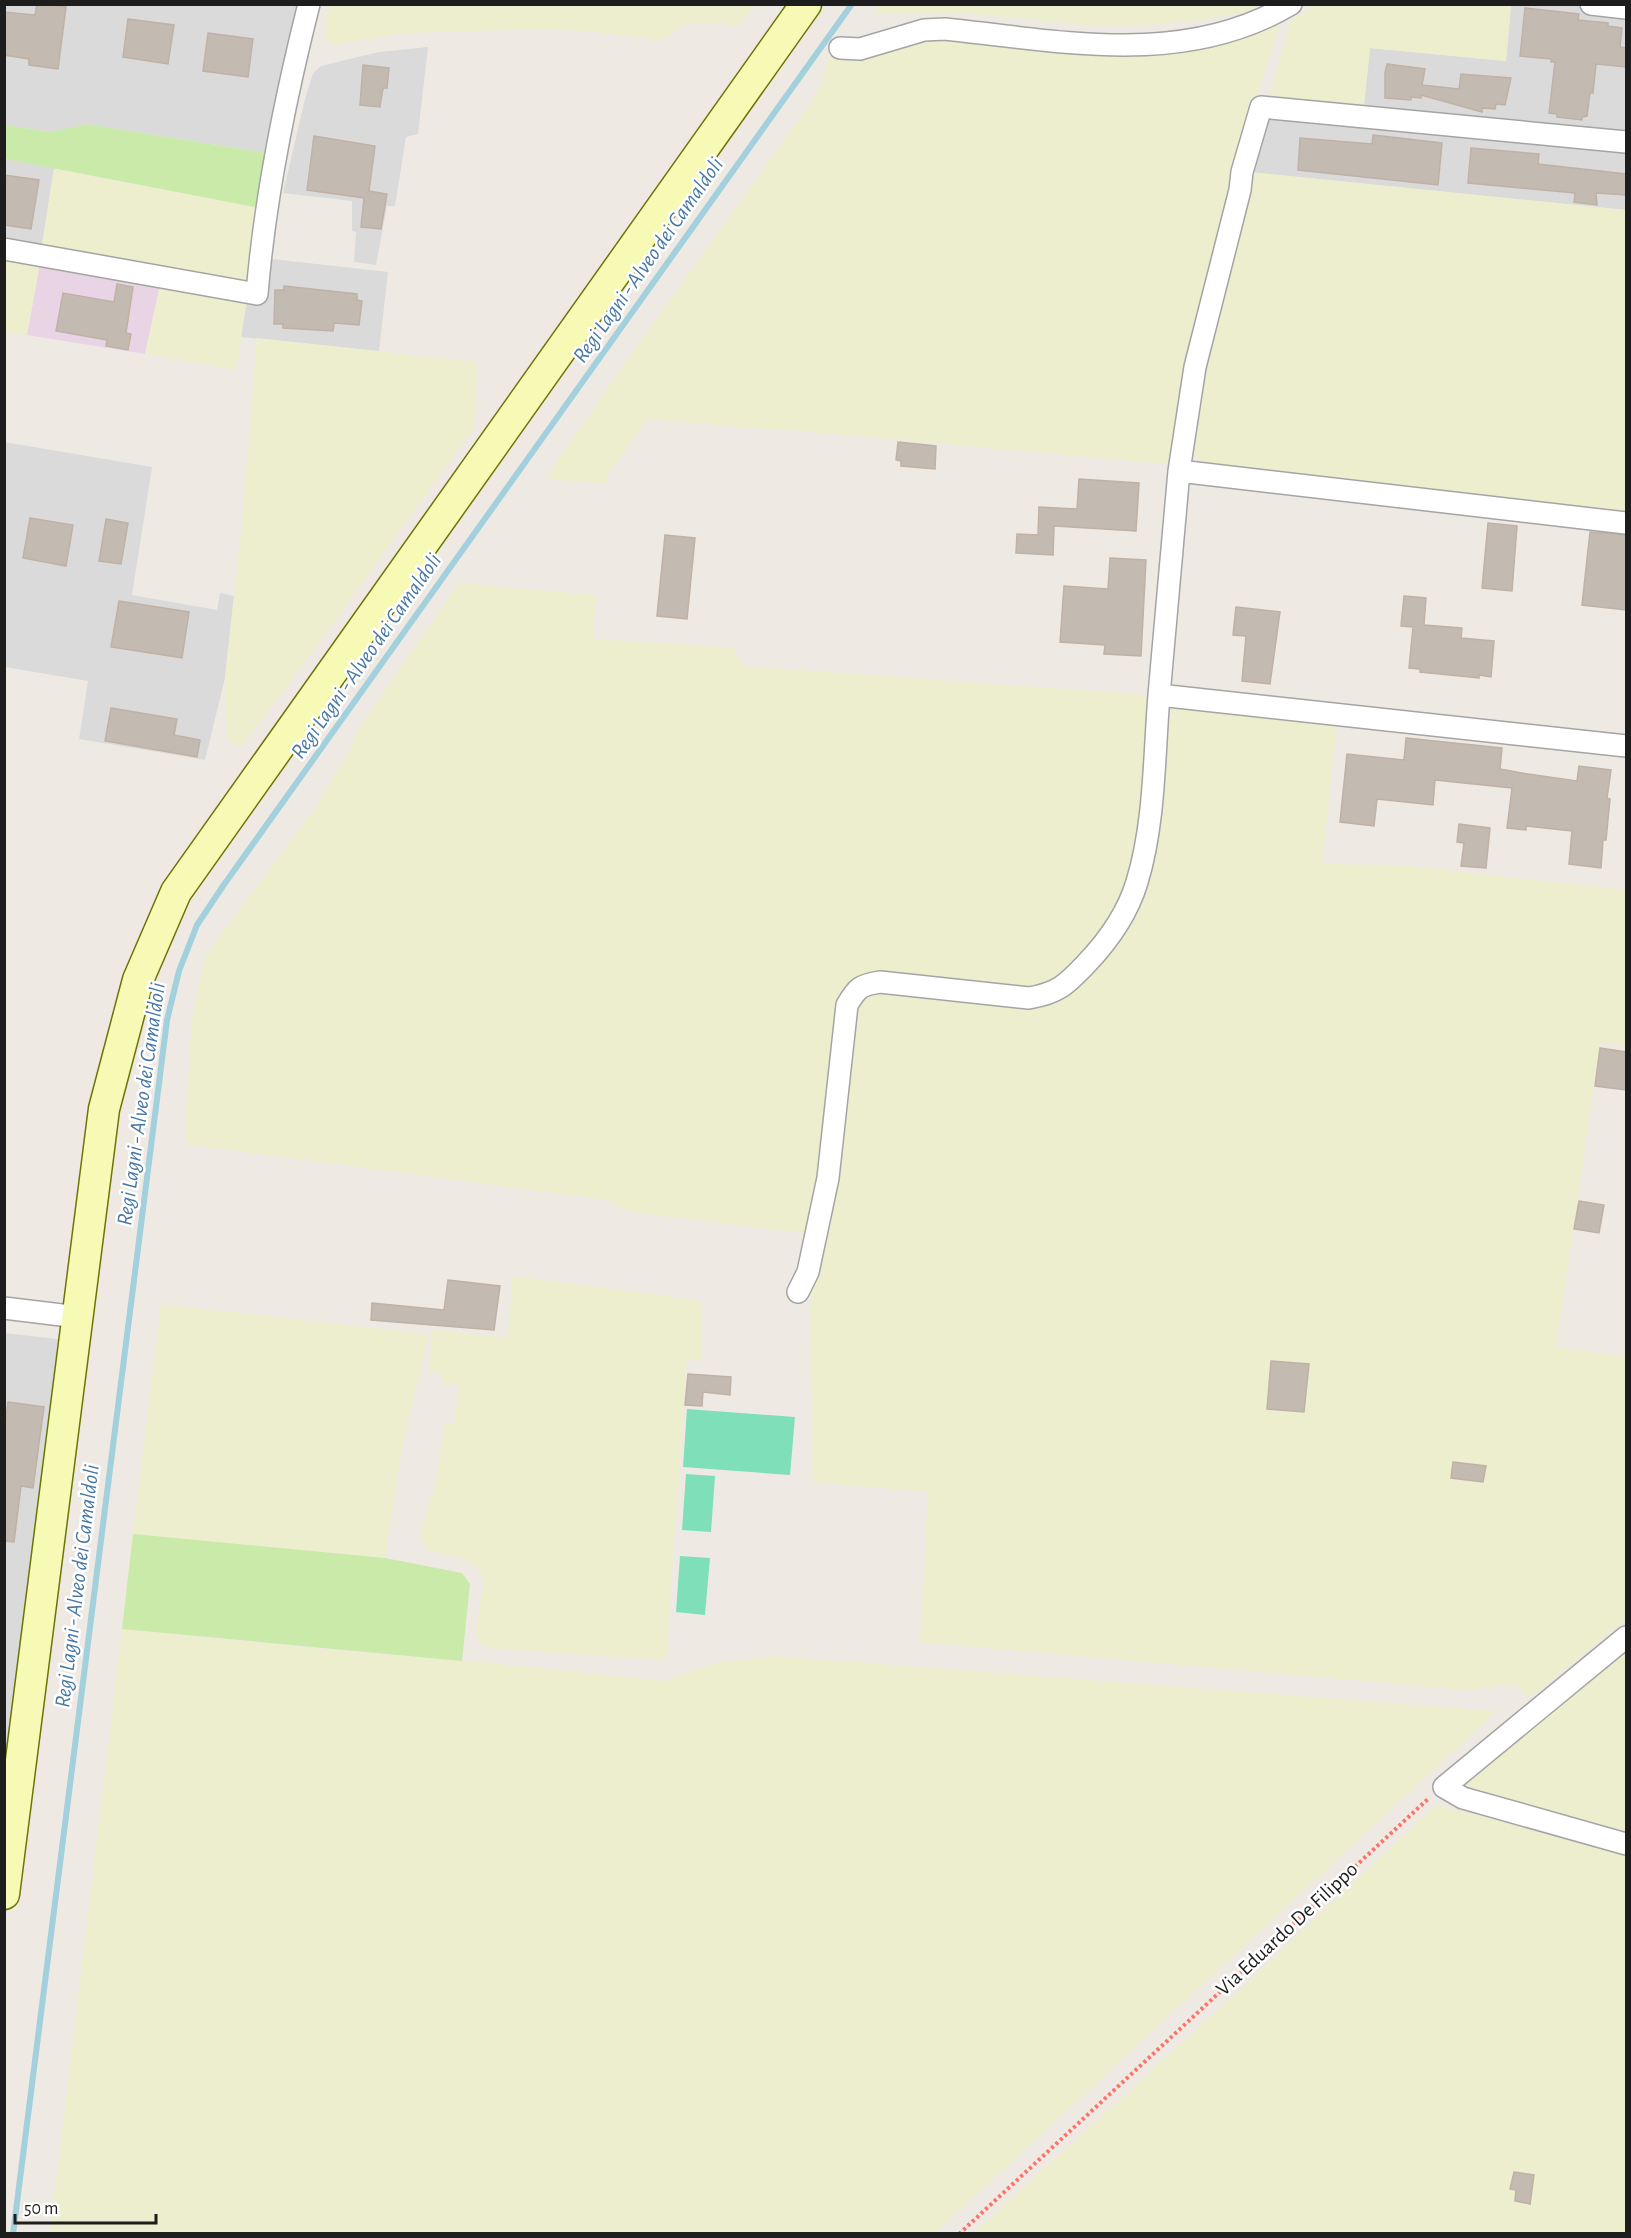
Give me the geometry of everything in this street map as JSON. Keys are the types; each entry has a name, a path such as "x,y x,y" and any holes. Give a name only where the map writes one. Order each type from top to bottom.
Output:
{"street":[{"path":"4,249 257,294 261,246 278,142 309,4"},
{"path":"4,1894 104,1109 138,980 176,892 806,4"},
{"path":"840,48 860,49 924,30 945,29 1110,47 1179,43 1211,37 1251,24 1291,4"},
{"path":"1592,4 1626,8"},
{"path":"798,1292 808,1272 828,1178 844,1020 850,999 864,985 880,982 1029,998 1048,995 1065,987 1098,951 1121,917 1137,883 1151,803 1179,471 1195,367 1240,190 1242,172 1261,106 1626,142"},
{"path":"1179,471 1626,523"},
{"path":"1159,695 1626,746"},
{"path":"4,1308 78,1317"},
{"path":"1626,1637 1444,1787 1463,1798 1626,1844"}],"path":[{"name":"Via Eduardo De Filippo","path":"959,2234 1174,2036 1419,1805 1444,1787"}],"shaded area":[{"path":"5,5 303,5 267,153 86,124 51,132 5,125"},
{"path":"1511,5 1626,5 1626,210 1247,172 1269,96 1364,105 1370,48 1506,61"},
{"path":"428,47 418,134 406,137 395,206 387,206 376,265 354,262 356,232 352,231 352,201 283,193 313,73 321,66 379,52"},
{"path":"4,159 54,168 42,245 5,237"},
{"path":"254,257 388,272 379,351 241,337"},
{"path":"40,263 160,285 145,354 27,335"},
{"path":"4,442 152,467 132,595 217,610 220,593 234,596 225,678 205,760 79,739 88,681 5,667"},
{"path":"5,1333 58,1339 5,1828"}],"green space":[{"path":"328,4 753,5 739,26 713,23 686,24 662,40 545,29 403,33 335,45 324,35"},
{"path":"880,4 1260,5 1244,12 1198,20 1136,26 1087,25 965,13 873,14"},
{"path":"1319,4 1511,5 1506,61 1370,48 1364,105 1269,96 1291,20"},
{"path":"1280,24 1260,84 1239,164 1171,458 1167,464 648,419 608,474 607,484 547,479 632,353 808,107 819,88 831,52 911,39 944,37 1176,51 1195,50"},
{"path":"86,124 267,153 255,207 5,159 5,125 51,132"},
{"path":"54,168 263,209 249,282 42,245"},
{"path":"1250,172 1626,210 1626,511 1206,463 1195,456 1192,439 1199,392"},
{"path":"4,257 40,263 27,335 5,331"},
{"path":"160,285 246,300 237,370 145,354"},
{"path":"257,338 477,362 474,428 242,745 233,745 227,737 225,678 242,522"},
{"path":"459,583 596,595 593,634 596,639 734,648 743,666 1133,694 1146,697 1150,704 1144,803 1129,876 1098,933 1062,973 1047,985 1029,990 859,978 811,1234 631,1212 607,1200 186,1144 185,1123 192,1021 206,955 317,805 349,751 361,725"},
{"path":"1172,706 1337,722 1322,864 1401,865 1626,890 1626,1046 1600,1043 1556,1347 1626,1357 1626,1619 1529,1698 1519,1687 1506,1685 1465,1690 920,1642 928,1492 812,1482 810,1304 825,1223 855,1002 875,989 1038,1004 1121,935 1150,879"},
{"path":"513,1276 702,1301 702,1359 687,1359 666,1660 496,1649 484,1646 475,1633 484,1584 482,1574 475,1565 463,1558 429,1551 420,1536 430,1498 433,1497 445,1423 454,1423 459,1385 441,1383 441,1373 429,1372 433,1330 507,1338"},
{"path":"161,1304 429,1334 403,1443 385,1558 133,1534"},
{"path":"687,1409 795,1417 790,1475 683,1467"},
{"path":"686,1474 715,1476 711,1532 682,1530"},
{"path":"133,1534 385,1558 462,1573 470,1584 462,1661 122,1629"},
{"path":"680,1556 710,1558 705,1615 676,1612"},
{"path":"122,1629 662,1681 716,1663 774,1656 1497,1711 935,2233 50,2234"},
{"path":"1626,1649 1626,1835 1468,1790 1464,1781"},
{"path":"1436,1805 1626,1852 1626,2233 972,2234 1231,1998"}],"building":[{"path":"37,4 66,7 58,69 29,65 29,59 4,55 4,12 35,15"},
{"path":"1525,8 1579,14 1578,20 1608,23 1608,26 1622,28 1620,47 1626,48 1626,67 1596,64 1593,93 1590,93 1587,116 1582,117 1582,120 1557,117 1557,114 1549,113 1555,62 1551,62 1551,59 1520,56"},
{"path":"128,19 174,25 168,64 123,57"},
{"path":"208,33 253,39 248,77 203,71"},
{"path":"1387,64 1425,69 1422,85 1459,89 1461,74 1511,78 1505,105 1496,104 1495,109 1482,108 1482,112 1421,95 1421,98 1411,97 1411,100 1385,98"},
{"path":"363,65 389,68 387,88 383,88 380,107 360,105"},
{"path":"1373,135 1442,143 1438,185 1298,170 1300,138 1372,144"},
{"path":"314,136 375,146 369,191 387,194 381,229 361,227 364,198 307,190"},
{"path":"1471,148 1539,154 1538,164 1626,174 1626,195 1596,193 1597,205 1574,202 1575,193 1468,183"},
{"path":"4,175 39,180 31,229 4,225"},
{"path":"117,284 133,287 126,333 131,334 128,350 106,346 107,340 56,331 63,293 114,302"},
{"path":"284,286 357,294 357,300 362,301 359,325 334,323 333,331 283,328 283,324 274,324 275,290 284,290"},
{"path":"898,442 936,446 935,469 901,466 901,461 896,460"},
{"path":"1079,479 1139,483 1136,531 1054,526 1053,555 1016,553 1017,534 1038,535 1039,507 1077,509"},
{"path":"30,518 73,525 66,566 23,558"},
{"path":"106,519 128,523 121,564 99,561"},
{"path":"1488,523 1517,526 1512,591 1482,588"},
{"path":"1590,532 1626,535 1626,610 1582,605"},
{"path":"665,535 695,538 687,619 657,616"},
{"path":"1110,558 1146,560 1141,656 1104,654 1105,645 1060,642 1064,586 1108,589"},
{"path":"1404,596 1426,598 1424,625 1462,628 1461,638 1494,641 1491,677 1479,675 1479,678 1420,672 1420,669 1409,668 1413,627 1401,626"},
{"path":"119,601 189,612 182,658 111,647"},
{"path":"1236,607 1280,612 1270,684 1242,681 1246,636 1233,635"},
{"path":"111,708 177,719 174,735 200,740 197,757 105,741"},
{"path":"1406,738 1502,748 1500,769 1528,774 1577,781 1579,766 1611,770 1607,798 1610,799 1606,840 1603,840 1601,868 1569,864 1572,831 1526,826 1526,830 1507,828 1512,788 1435,780 1433,805 1377,799 1374,826 1340,822 1347,754 1404,760"},
{"path":"1459,824 1490,828 1486,868 1461,866 1464,843 1457,842"},
{"path":"1600,1048 1626,1052 1626,1090 1595,1086"},
{"path":"1579,1201 1604,1205 1599,1233 1574,1229"},
{"path":"448,1280 500,1286 494,1330 371,1320 372,1303 444,1310"},
{"path":"1271,1361 1309,1364 1304,1412 1267,1409"},
{"path":"688,1374 731,1377 730,1395 703,1392 702,1406 685,1405"},
{"path":"8,1402 44,1407 33,1488 21,1486 14,1542 4,1541 4,1432"},
{"path":"1453,1462 1486,1466 1483,1482 1451,1478"},
{"path":"1514,2172 1534,2175 1530,2204 1515,2201 1516,2190 1510,2189"}],"waterway":[{"name":"Regi Lagni - Alveo dei Camaldoli","path":"13,2234 167,1020 179,971 197,925 223,886 852,4"}]}
